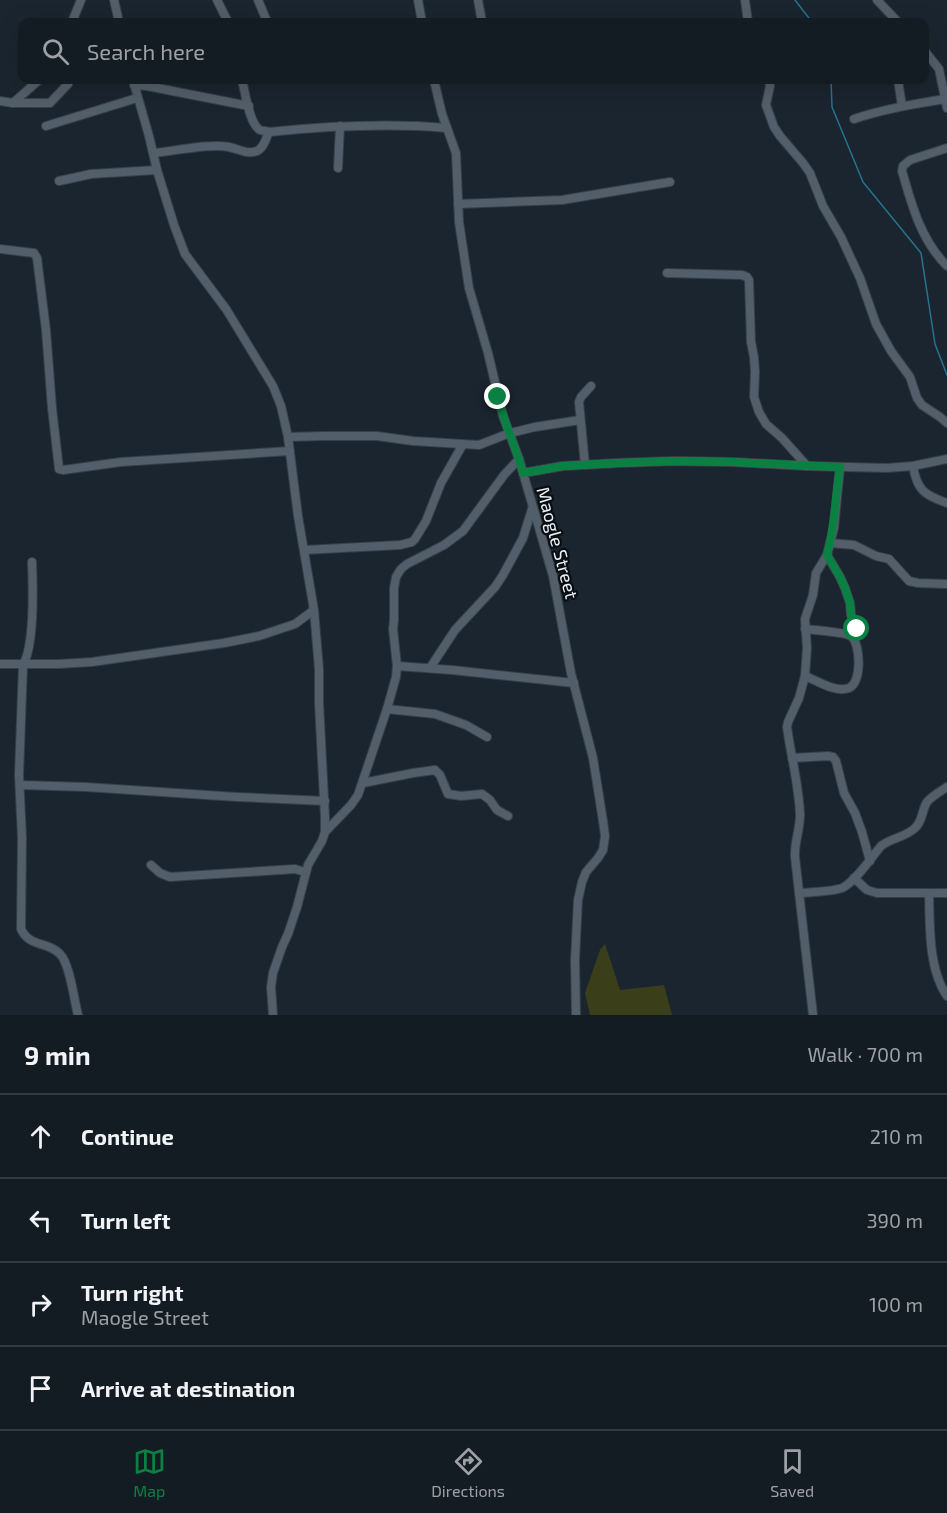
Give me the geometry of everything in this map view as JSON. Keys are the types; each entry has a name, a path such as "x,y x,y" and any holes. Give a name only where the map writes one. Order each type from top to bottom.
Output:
{"street":[{"path":"74,18 81,0"},
{"path":"114,0 118,18"},
{"path":"217,0 226,18"},
{"path":"258,0 266,18"},
{"path":"418,0 421,18"},
{"path":"478,0 481,18"},
{"path":"745,0 747,18"},
{"path":"877,0 894,18"},
{"path":"929,56 944,76 947,108"},
{"path":"13,103 34,84"},
{"path":"0,101 50,103 68,84"},
{"path":"134,84 157,170 185,254 226,309 273,386 281,406 288,437 314,610 319,669 325,832 305,872 297,907 273,973 271,987 273,1015"},
{"path":"140,84 249,106"},
{"path":"243,84 252,120 262,131 340,126 447,128"},
{"name":"Maogle Street","path":"435,84 456,153 458,204 469,288 503,416 519,459 553,576 574,683 593,758 605,836 603,850 586,872 578,900 575,960 576,1015"},
{"path":"770,84 766,105 774,127 810,173 823,206 841,237 860,278 876,324 891,351 910,377 917,398 922,405 947,423"},
{"path":"899,84 902,105"},
{"path":"46,126 137,98"},
{"path":"854,120 902,105 945,99"},
{"path":"338,168 340,126"},
{"path":"154,153 218,146 230,147 247,153 258,151 263,147 269,132"},
{"path":"947,148 910,160 903,166 902,171 917,220 938,257 947,266"},
{"path":"59,181 91,174 157,170"},
{"path":"458,204 562,200 670,182"},
{"path":"0,249 34,254 37,258 59,469 121,462 290,451"},
{"path":"667,273 747,277 754,357 754,397 766,424 807,466"},
{"path":"585,465 579,402 591,386"},
{"path":"288,437 377,436 479,446 535,427 580,420"},
{"path":"304,550 400,545 412,542 426,521 441,483 463,444"},
{"path":"325,832 351,806 358,795 394,686 397,666 393,629 396,577 407,564 444,545 463,531 504,475 519,459"},
{"path":"523,473 585,465 663,462 733,462 887,468 913,466 947,459"},
{"path":"913,466 919,488 927,495 947,503"},
{"path":"813,1015 795,846 800,819 799,797 787,727 805,676 807,648 805,619 813,595 816,573 827,555 834,528 840,467"},
{"path":"430,668 454,630 495,587 503,575 523,538 532,508"},
{"path":"830,543 854,545 876,556 889,559 909,581 947,584"},
{"path":"827,555 848,596 851,615 857,629 857,632 851,636"},
{"path":"33,562 32,615 28,652 23,664 20,785 21,929 24,936 31,941 55,950 62,956 78,1015"},
{"path":"0,664 102,661 224,643 259,636 296,624 314,610"},
{"path":"805,629 851,636 858,657 857,680 845,689 836,688 805,676"},
{"path":"397,666 574,683"},
{"path":"387,709 435,714 466,725 487,737"},
{"path":"792,758 828,756 836,761 844,793 855,813 870,861"},
{"path":"363,783 435,770 440,775 448,794 461,796 482,794 497,810 508,816"},
{"path":"20,785 325,801"},
{"path":"799,893 844,887 885,843 903,836 916,827 929,800 947,787"},
{"path":"152,866 160,873 170,877 295,869 305,872"},
{"path":"854,878 867,890 877,893 947,893"},
{"path":"929,893 930,940 942,988 947,996"}],"green space":[{"path":"605,944 620,990 664,985 672,1015 590,1015 585,993 600,950"}],"waterway":[{"path":"795,0 809,18"},
{"path":"831,84 832,107 863,182 921,253 935,344 947,375"}],"route":[{"path":"498,397 523,473 563,466 674,461 840,467 834,528 827,555 845,588 851,615 857,629"}]}
